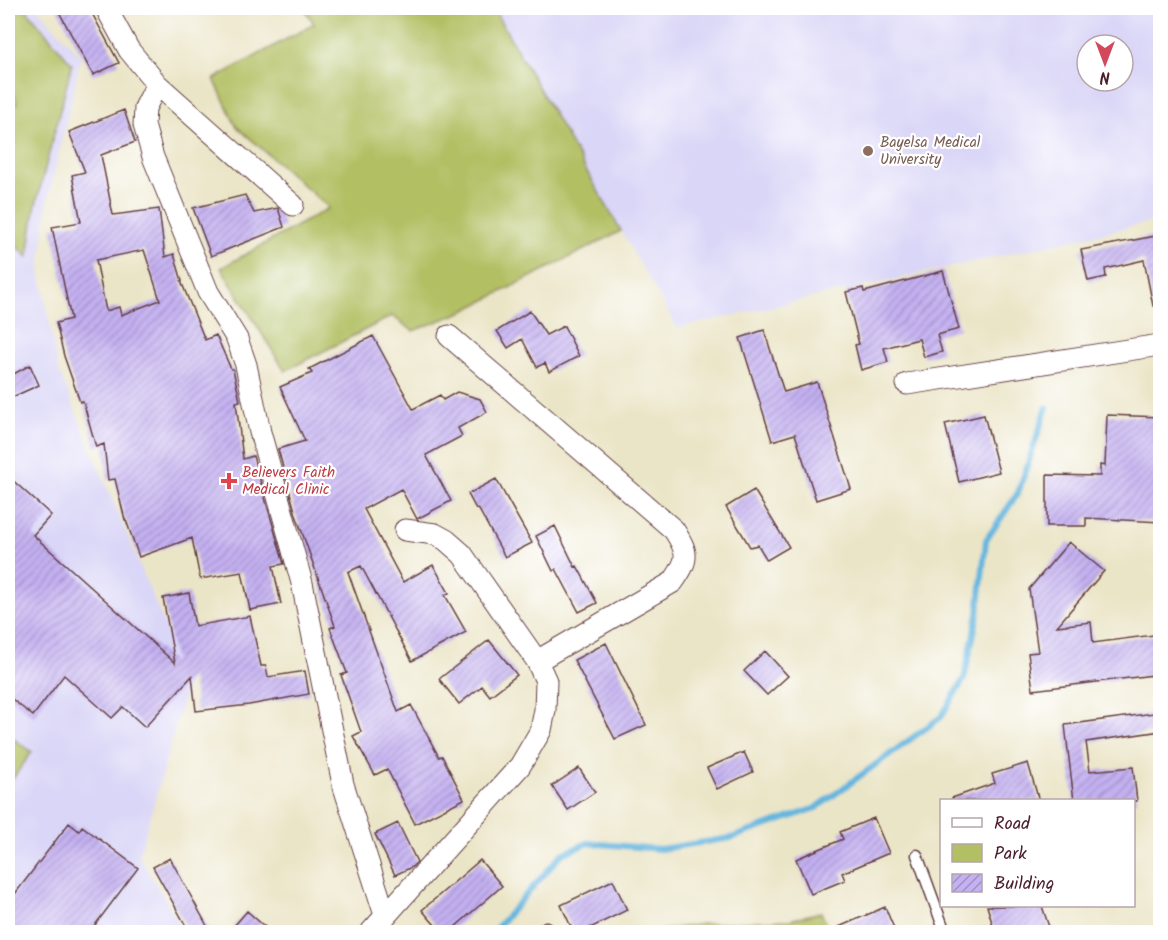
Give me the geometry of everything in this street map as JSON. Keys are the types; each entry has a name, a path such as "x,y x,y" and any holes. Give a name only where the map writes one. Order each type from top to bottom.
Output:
{"street":[{"path":"106,8 129,50 157,84 293,205"},
{"path":"157,84 145,108 144,125 153,157 208,292 237,339 246,365 260,432 302,583 343,784 385,915"},
{"path":"449,336 674,530 684,546 685,565 673,582 537,661"},
{"path":"907,384 1161,345"},
{"path":"371,933 520,766 541,730 545,710 546,681 537,661 462,554 435,534 405,530"}],"lane":[{"path":"917,855 945,933"}],"shaded area":[{"path":"8,8 37,8 81,57 47,205 40,270 58,369 188,681 139,856 184,932 8,932"},
{"name":"Bayelsa Medical University","path":"493,8 1160,8 1160,220 677,328"}],"green space":[{"path":"8,8 25,8 72,64 35,208 28,257 8,238 8,108 17,103 8,80"},
{"path":"304,8 493,8 621,231 464,311 413,331 392,316 285,371 221,268 329,208 236,126 214,79 314,24"},
{"path":"8,735 32,752 8,785"},
{"path":"821,912 829,932 653,932 701,924 789,920"}],"building":[{"path":"57,8 89,8 119,63 93,75"},
{"path":"124,110 135,142 101,155 113,215 159,209 165,257 174,254 181,281 205,340 216,335 233,369 240,401 236,402 243,459 253,456 284,564 273,566 281,604 250,610 242,572 200,579 192,538 139,557 125,520 115,479 108,480 104,444 96,447 83,401 80,402 64,356 56,323 71,319 52,227 81,222 72,175 85,172 69,132","holes":["144,250 160,300 121,315 119,307 106,311 96,260"]},
{"path":"245,195 254,213 278,208 284,227 211,256 193,208"},
{"path":"1161,235 1161,305 1153,306 1144,260 1105,269 1106,277 1088,281 1081,250"},
{"path":"943,271 959,329 937,335 942,352 924,357 919,339 884,348 888,362 861,370 855,345 859,344 846,292 863,288 864,292"},
{"path":"530,311 546,335 564,326 579,356 549,372 545,363 537,367 522,339 508,348 497,331"},
{"path":"764,330 784,392 817,382 851,489 816,500 795,434 772,441 740,338"},
{"path":"373,336 413,409 440,395 443,400 457,392 480,399 487,412 458,428 462,436 426,455 451,501 417,519 401,489 364,509 403,582 433,565 449,593 445,595 466,632 412,661 361,566 348,572 398,712 411,705 439,757 442,756 464,799 415,824 387,769 375,775 353,736 361,732 341,675 347,673 330,628 335,626 296,515 278,449 305,441 280,387 312,373 309,369"},
{"path":"30,365 39,385 8,399 8,377"},
{"path":"984,415 999,472 959,482 945,424"},
{"path":"1107,415 1161,417 1161,522 1086,518 1086,526 1047,526 1047,475 1100,476 1100,465 1105,466"},
{"path":"8,476 51,515 33,535 175,663 163,598 189,593 195,626 250,616 261,666 266,666 268,677 305,671 309,694 249,705 196,711 192,676 145,727 123,707 112,718 64,675 33,716 8,696"},
{"path":"496,479 532,543 505,557 468,494"},
{"path":"754,490 789,547 767,560 758,545 750,547 726,507"},
{"path":"555,526 575,567 577,566 597,603 579,612 556,569 553,571 536,536"},
{"path":"1069,542 1104,571 1057,626 1091,622 1093,643 1161,634 1161,674 1033,690 1028,653 1038,652 1029,589"},
{"path":"489,640 517,675 490,696 482,686 459,704 439,679"},
{"path":"606,643 646,725 615,739 574,660"},
{"path":"765,651 788,676 767,695 744,671"},
{"path":"1161,712 1161,731 1086,742 1090,771 1133,767 1137,801 1135,799 1074,799 1065,725"},
{"path":"744,752 753,772 717,789 707,768"},
{"path":"1028,763 1038,799 952,799 995,783 992,774"},
{"path":"579,768 595,792 568,810 552,786"},
{"path":"874,818 889,853 842,873 845,880 811,894 796,859 843,839 840,832"},
{"path":"69,823 79,831 82,826 138,868 89,933 8,933 8,903"},
{"path":"398,823 417,862 395,875 375,834"},
{"path":"170,858 211,933 190,933 153,867"},
{"path":"480,860 502,886 448,933 442,933 422,910"},
{"path":"613,880 627,910 580,933 574,933 561,905"},
{"path":"885,907 896,933 825,933"},
{"path":"987,907 1042,907 1051,933 995,933"},
{"path":"247,911 272,933 228,933"}],"waterway":[{"path":"493,932 562,854 588,843 660,849 731,838 816,808 941,717 964,679 978,614 986,540 1018,493 1047,407"}],"place":[{"name":"Bayelsa Medical University","path":"868,151"},
{"name":"Believers Faith Medical Clinic","path":"229,481"}]}
